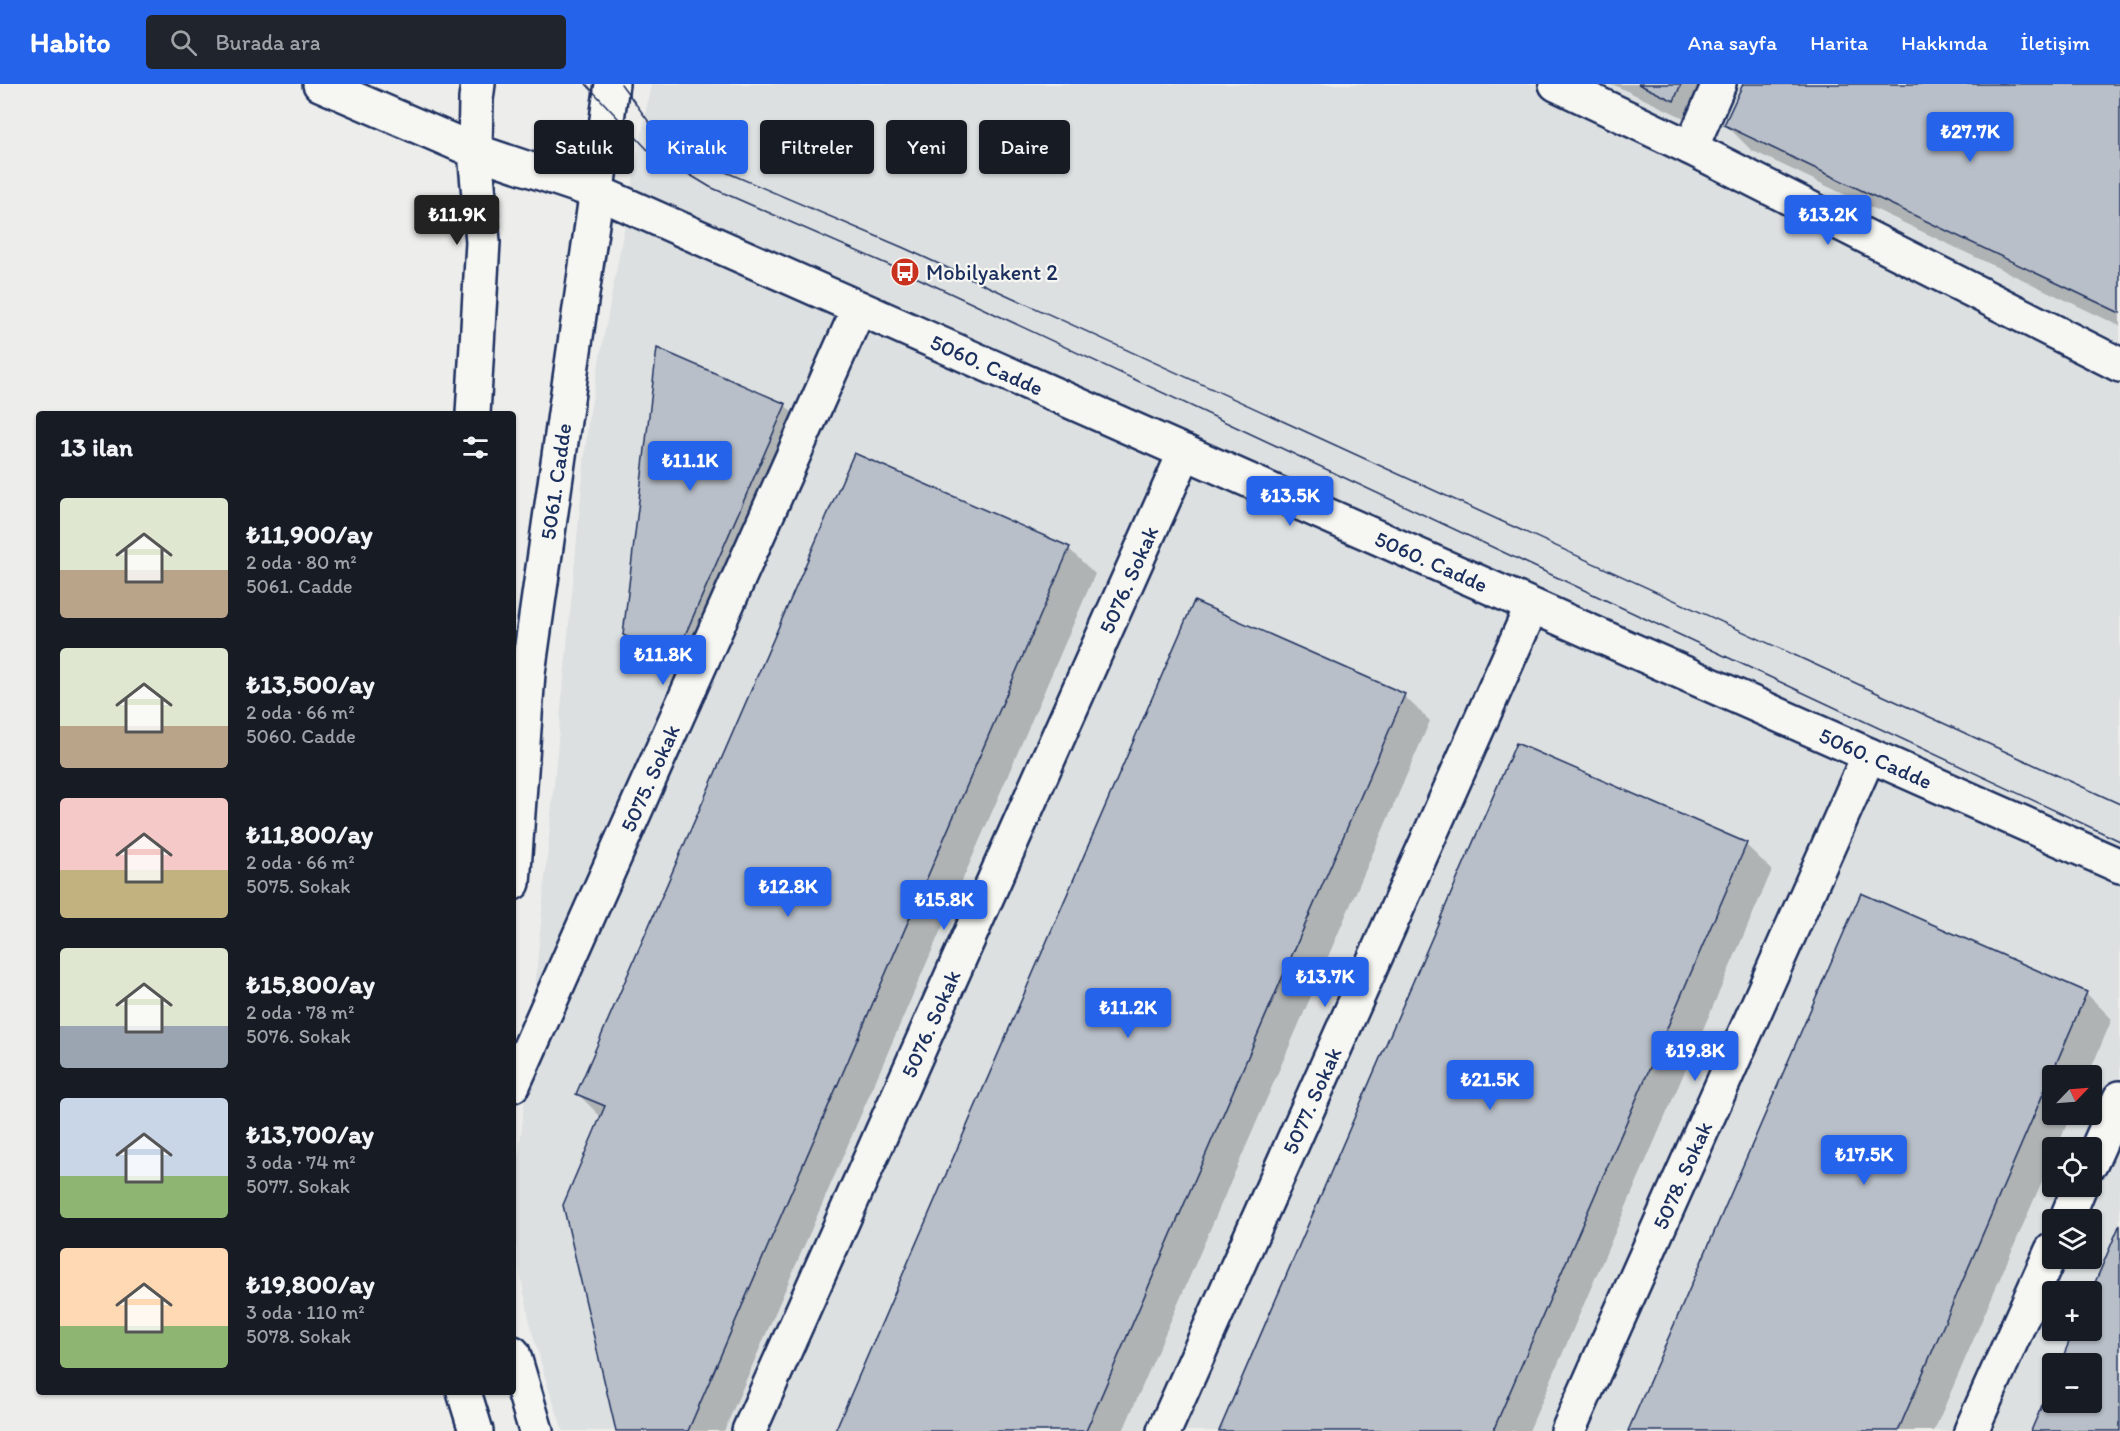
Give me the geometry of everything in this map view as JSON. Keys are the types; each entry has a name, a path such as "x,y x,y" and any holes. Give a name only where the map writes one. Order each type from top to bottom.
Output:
{"street":[{"name":"5060. Cadde","path":"320,84 475,151 597,192 2120,866"},
{"path":"473,411 483,242 475,151 478,84"},
{"name":"5061. Cadde","path":"516,841 528,673 612,84"},
{"path":"1556,84 1691,148 2120,365"},
{"path":"1691,148 1719,84"},
{"name":"5075. Sokak","path":"516,1078 859,308"},
{"name":"5076. Sokak","path":"749,1431 1185,452"},
{"name":"5077. Sokak","path":"1164,1431 1532,606"},
{"name":"5078. Sokak","path":"1568,1431 1869,755"},
{"path":"2102,1138 2120,1098"},
{"path":"1971,1431 2043,1269"},
{"path":"516,1363 537,1431"},
{"path":"465,1395 476,1431"}],"shaded area":[{"path":"651,84 2120,84 2120,1431 563,1431 532,1332 516,1242 516,1187 588,421"}],"building":[{"path":"1638,84 1681,84 1674,101"},
{"path":"1743,84 2120,84 2120,313 1724,125"},
{"path":"657,348 786,404 675,658 623,635"},
{"path":"854,453 1070,547 688,1431 616,1431 563,1205 605,1106 576,1094"},
{"path":"1194,601 1405,694 1086,1431 835,1431"},
{"path":"1516,743 1747,843 1493,1431 1219,1431"},
{"path":"1861,893 2087,992 2056,1065 2042,1065 2042,1097 1898,1431 1628,1431"},
{"path":"2120,1224 2120,1431 2031,1431 2042,1405 2042,1413 2102,1413 2102,1353 2065,1353 2069,1341 2102,1341 2102,1281 2096,1281"}],"tram line":[{"path":"586,84 647,149 710,187 905,272 2120,841"},
{"path":"621,84 652,126 714,167 904,248 2120,804"}],"place":[{"name":"Mobilyakent 2","path":"905,272"}]}
